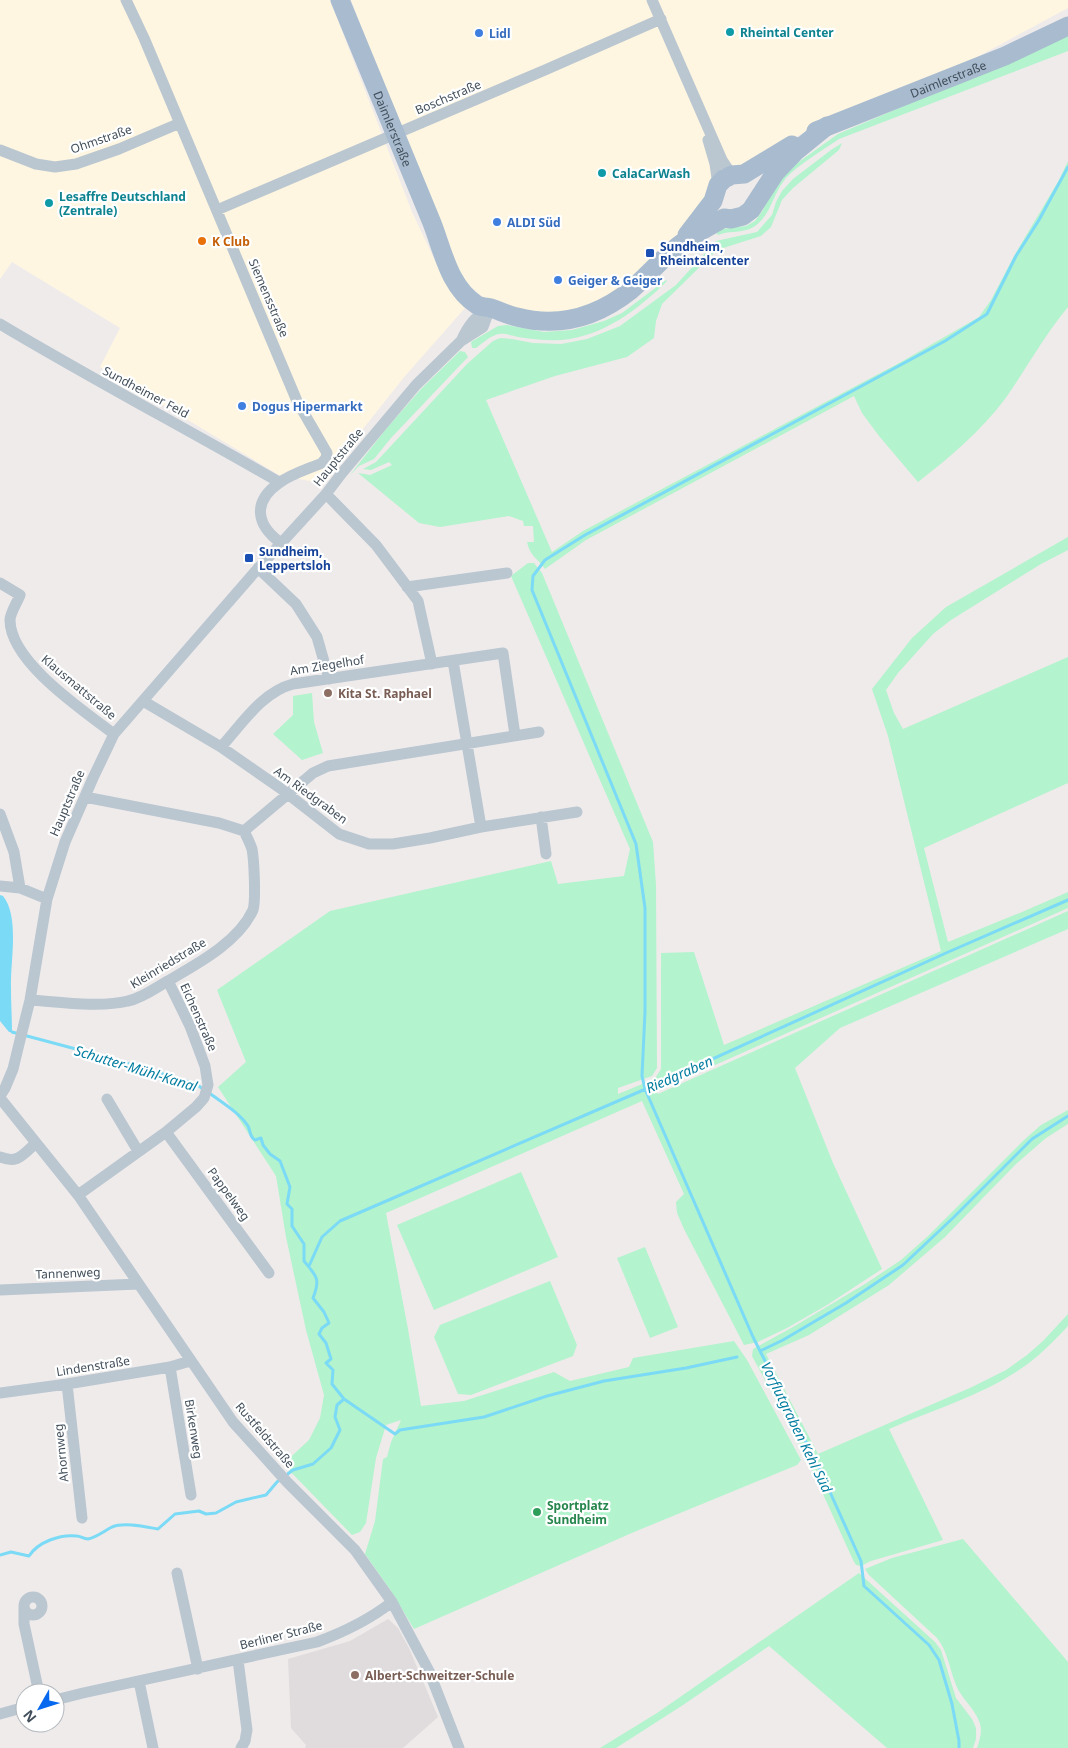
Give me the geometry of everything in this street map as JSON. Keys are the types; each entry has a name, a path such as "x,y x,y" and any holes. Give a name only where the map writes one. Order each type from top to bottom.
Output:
{"main road":[{"name":"Daimlerstraße","path":"340,0 445,257 462,278 484,298 490,308 507,315 551,322 578,319 608,305 630,290 681,244 727,184 814,132 1005,56 1068,26"},
{"name":"Daimlerstraße","path":"681,244 724,218 731,219 742,216 752,210 758,197 775,173 795,152 827,126"},
{"path":"724,218 717,211 727,184 754,181 758,188 758,197"}],"street":[{"name":"Siemensstraße","path":"126,0 297,401 327,454 322,462 279,482 264,498 260,518 264,528 281,543"},
{"path":"652,0 722,160 727,184"},
{"name":"Boschstraße","path":"217,210 661,19"},
{"path":"701,109 715,164 727,184"},
{"name":"Ohmstraße","path":"0,150 36,164 55,167 76,164 119,149 180,123"},
{"name":"Hauptstraße","path":"0,1097 11,1075 30,1000 47,899 65,842 100,760 114,734 258,568 326,494 416,385 460,341 483,326 490,308"},
{"name":"Sundheimer Feld","path":"0,324 81,373 190,431 279,482"},
{"path":"326,494 376,545 418,601 432,664"},
{"path":"258,568 296,604 317,637 326,661 329,678"},
{"path":"408,587 508,573"},
{"path":"0,583 20,596 10,619 12,634 0,638"},
{"name":"Klausmattstraße","path":"12,634 32,667 72,702 114,734"},
{"name":"Am Ziegelhof","path":"221,747 264,699 280,687 329,678 504,653 515,736"},
{"path":"453,661 480,826"},
{"path":"143,700 221,747"},
{"path":"85,797 219,823 244,832 313,773 328,766 539,732"},
{"name":"Am Riedgraben","path":"221,747 339,834 369,844 393,844 430,838 480,826 577,812"},
{"path":"0,814 14,852 20,888"},
{"path":"541,818 546,854"},
{"name":"Kleinriedstraße","path":"30,1000 111,1004 130,1001 145,995 203,960 228,940 250,915 254,907 254,862 252,849 244,832"},
{"path":"0,886 20,888 47,899"},
{"name":"Eichenstraße","path":"78,1196 166,1132 204,1098 208,1086 206,1066 168,981"},
{"name":"Rustfeldstraße","path":"0,1097 35,1144 78,1196 233,1422 287,1482 355,1550 392,1602 430,1670 459,1748"},
{"path":"107,1099 138,1151"},
{"name":"Pappelweg","path":"166,1132 268,1273"},
{"path":"0,1157 12,1161 35,1144"},
{"name":"Tannenweg","path":"0,1290 138,1284"},
{"name":"Lindenstraße","path":"0,1393 170,1367 190,1361"},
{"name":"Birkenweg","path":"170,1367 191,1495"},
{"name":"Ahornweg","path":"67,1384 82,1518"},
{"path":"177,1573 198,1669"},
{"name":"Berliner Straße","path":"65,1698 317,1642 349,1630 376,1615 392,1602"},
{"path":"24,1608 24,1624 37,1683"},
{"path":"238,1660 247,1730 242,1748"},
{"path":"139,1681 153,1748"},
{"path":"0,1714 15,1710"}],"shaded area":[{"path":"0,0 330,0 412,212 439,269 465,303 465,308 405,376 320,483 279,475 100,367 120,328 12,262 0,279"},
{"path":"351,0 1068,0 1068,8 977,57 792,139 727,184 630,292 551,322 484,298 465,282 443,242"},
{"name":"Albert-Schweitzer-Schule","path":"388,1619 398,1628 409,1648 438,1717 403,1748 305,1748 306,1745 291,1728 288,1659 350,1641"}],"green space":[{"path":"1068,36 1068,51 839,139 804,162 786,178 765,216 755,226 746,230 718,235 716,232 723,229 746,226 755,221 763,210 766,200 786,171 838,134"},
{"path":"842,143 839,150 793,188 782,200 771,227 761,236 717,250 662,304 656,321 654,338 627,357 555,376 486,400 552,552 583,531 901,362 979,317 991,300 1068,161 1068,307 996,411 964,444 918,482 879,436 862,413 854,396 586,540 545,569 528,547 527,542 534,542 533,526 524,526 523,521 509,516 440,527 419,523 358,473 370,475 392,465 389,462 371,470 363,469 376,462 467,364 493,341 500,338 533,343 561,344 587,339 620,326 676,285 716,241 757,232 772,215 782,191 793,179"},
{"path":"666,280 632,311 619,320 591,333 561,340 534,339 499,334 476,348 472,348 471,342 498,326 507,325 544,332 572,330 604,321 622,313"},
{"path":"460,351 465,352 468,357 391,438 374,459 359,466 350,475 386,429 421,389"},
{"path":"1068,537 1068,550 1041,564 951,620 933,634 898,673 886,690 894,713 903,729 1068,657 1068,783 924,848 948,942 1068,892 1068,908 659,1090 654,1080 661,1069 661,953 694,952 724,1045 941,951 888,736 872,689 912,638 946,607"},
{"path":"528,563 534,563 542,573 653,842 656,885 657,1068 652,1076 618,1088 618,1094 652,1080 658,1094 1068,911 1068,929 840,1028 795,1068 833,1163 882,1269 827,1305 758,1342 744,1345 684,1229 677,1213 676,1202 684,1194 642,1101 386,1213 421,1406 464,1401 554,1372 570,1381 629,1367 633,1358 734,1341 747,1360 801,1460 797,1465 634,1532 414,1629 391,1591 365,1554 375,1521 383,1459 387,1457 391,1442 401,1420 386,1425 376,1458 366,1523 360,1532 352,1535 283,1464 309,1440 320,1418 324,1395 306,1330 286,1237 276,1176 218,1087 246,1062 217,990 330,911 551,861 558,884 624,876 630,849 511,576"},
{"path":"312,693 314,722 323,753 302,760 273,734 293,715 293,696"},
{"path":"1068,1110 1068,1124 1046,1138 1016,1164 945,1237 889,1285 809,1335 766,1354 818,1454 972,1387 1006,1370 1043,1341 1068,1314 1068,1326 1029,1363 1013,1374 961,1400 889,1429 943,1540 871,1561 861,1566 856,1565 802,1448 752,1356 753,1349 865,1284 901,1260 928,1236 1024,1140 1041,1125"},
{"path":"521,1172 558,1257 434,1310 397,1225"},
{"path":"645,1247 678,1327 650,1338 617,1258"},
{"path":"550,1281 577,1345 573,1356 471,1395 458,1394 434,1337 440,1325"},
{"path":"963,1539 1068,1662 1068,1748 977,1748 981,1734 980,1724 977,1716 958,1690 941,1643 869,1575 865,1569 892,1558"},
{"path":"859,1573 935,1642 941,1650 956,1698 972,1719 976,1728 976,1739 973,1748 887,1748 769,1646 616,1748 600,1748 657,1713"}],"water":[{"path":"0,895 3,896 8,905 13,927 11,977 12,1032 9,1032 0,1021"}],"waterway":[{"name":"Vorflutgraben Kehl Süd","path":"959,1748 952,1704 939,1660 929,1645 864,1586 861,1561 821,1472 753,1337 645,1089 642,1076 645,1012 645,908 636,844 532,590 533,576 545,560 585,535 945,341 987,314 1016,256 1039,220 1068,167"},
{"name":"Riedgraben","path":"309,1266 322,1237 340,1221 655,1085 946,953 1068,900"},
{"name":"Schutter-Mühl-Kanal","path":"12,1032 106,1057 196,1084 203,1089"},
{"name":"Schutter-Mühl-Kanal","path":"0,1555 11,1552 29,1556 38,1547 50,1540 64,1536 78,1536 88,1539 112,1527 123,1525 158,1529 175,1514 199,1511 206,1514 216,1513 236,1502 266,1495 277,1482 293,1470 313,1464 331,1448 340,1430 335,1417 337,1405 344,1399 332,1384 333,1370 326,1363 331,1359 326,1343 319,1334 322,1328 329,1323 324,1312 313,1298 317,1281 312,1270 304,1261 304,1244 292,1226 292,1209 287,1204 290,1187 280,1161 270,1154 263,1145 261,1138 255,1140 253,1138 248,1126 240,1116 208,1092"},
{"path":"760,1351 783,1340 846,1303 903,1265 1032,1139 1068,1116"},
{"path":"344,1399 395,1434 400,1430 484,1417 547,1396 604,1381 686,1368 737,1357"}],"place":[{"name":"Rheintal Center","path":"730,32"},
{"name":"Lidl","path":"479,33"},
{"name":"CalaCarWash","path":"602,173"},
{"name":"Lesaffre Deutschland (Zentrale)","path":"49,203"},
{"name":"ALDI Süd","path":"497,222"},
{"name":"K Club","path":"202,241"},
{"name":"Sundheim, Rheintalcenter","path":"650,253"},
{"name":"Geiger & Geiger","path":"558,280"},
{"name":"Dogus Hipermarkt","path":"242,406"},
{"name":"Sundheim, Leppertsloh","path":"249,558"},
{"name":"Kita St. Raphael","path":"328,693"},
{"name":"Sportplatz Sundheim","path":"537,1512"},
{"name":"Albert-Schweitzer-Schule","path":"355,1675"}]}
